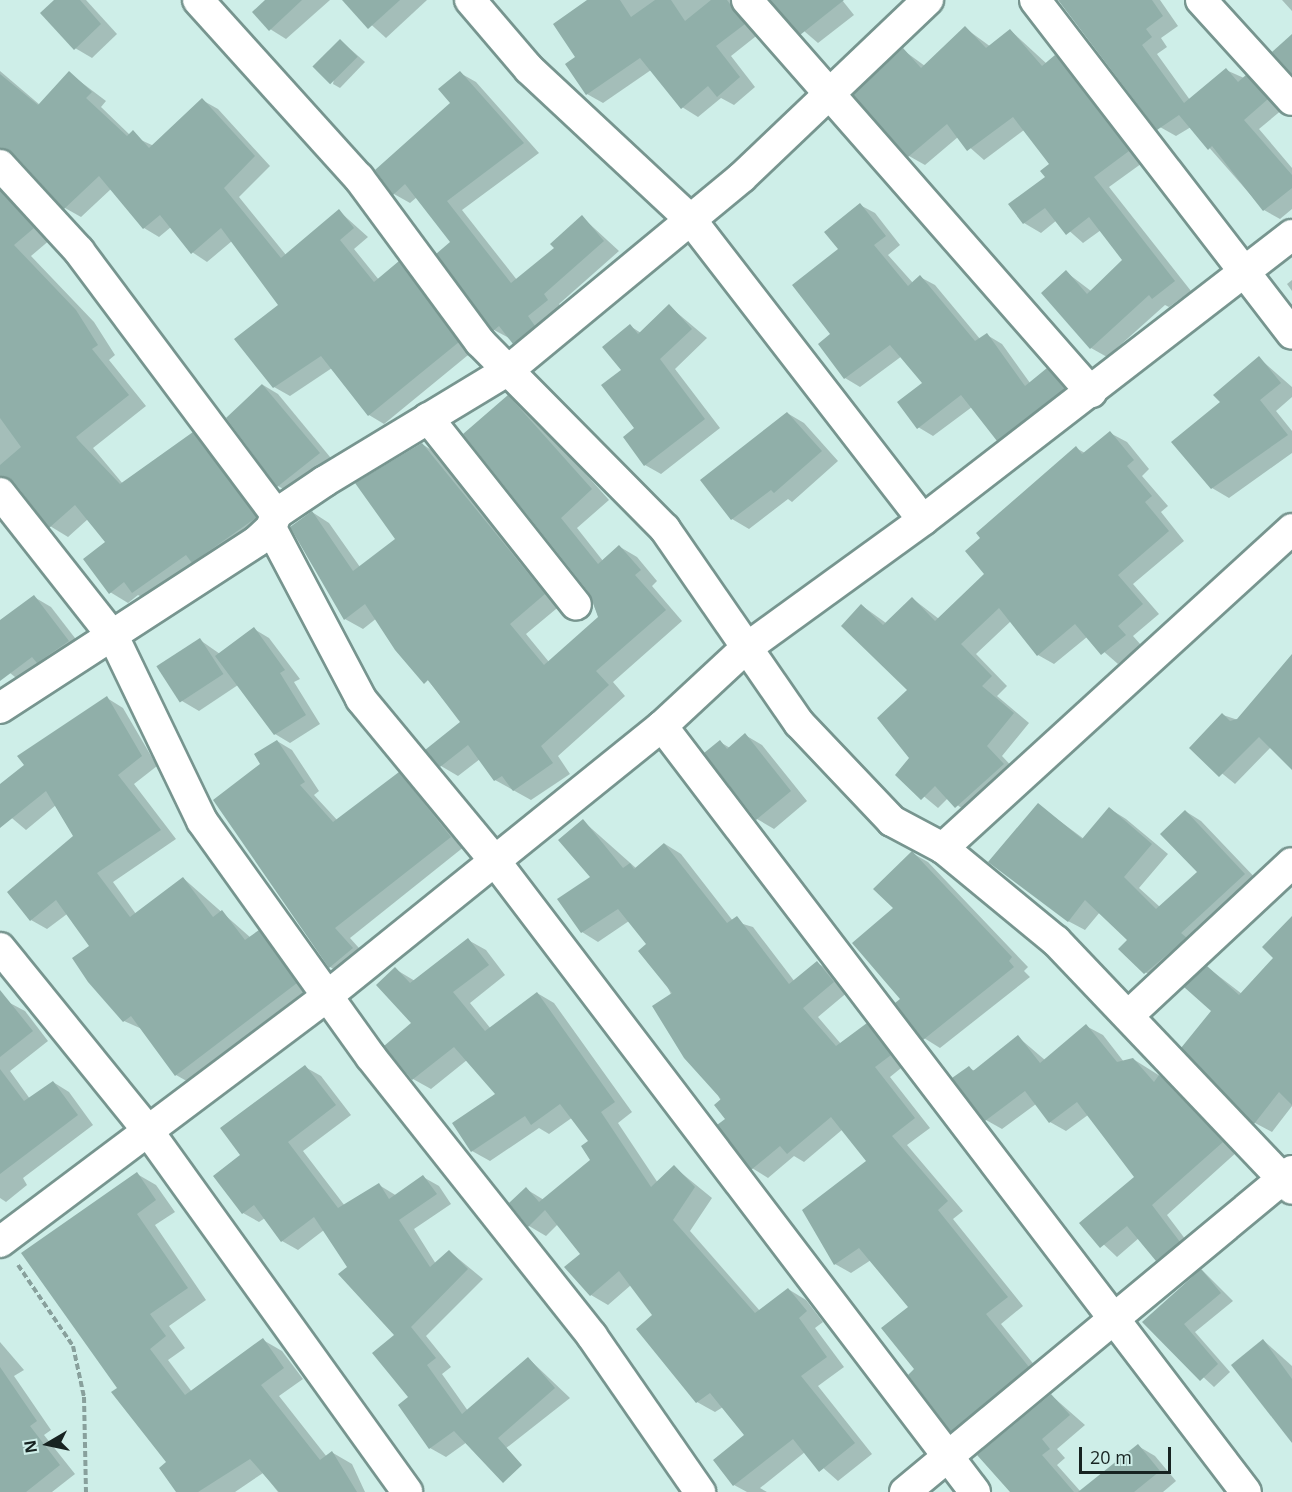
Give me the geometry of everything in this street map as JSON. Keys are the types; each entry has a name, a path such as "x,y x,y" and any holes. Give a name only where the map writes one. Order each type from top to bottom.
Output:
{"street":[{"path":"198,0 359,178 480,342 510,369 665,529 745,649 799,723 892,821 943,848 1056,941 1130,1014 1289,1180 905,1492"},
{"path":"470,0 529,69 691,220 923,520"},
{"path":"747,0 1091,392"},
{"path":"0,708 114,638 274,521 428,418 510,369 691,220 928,0"},
{"path":"1035,0 1248,273 1292,334"},
{"path":"1201,0 1292,100"},
{"path":"0,165 79,251 274,521 361,699 495,861 950,1456 975,1492"},
{"path":"1,1242 326,997 662,726 745,649 923,520 1248,273 1292,235"},
{"path":"428,418 576,605"},
{"path":"0,493 114,638 202,821 326,997 592,1336 700,1492"},
{"path":"943,848 1292,529"},
{"path":"662,726 1117,1319 1246,1492"},
{"path":"1130,1014 1292,862"},
{"path":"0,948 148,1131 407,1492"}],"path":[{"path":"1,1242 73,1346 84,1397 86,1492"}],"building":[{"path":"54,0 80,0 101,24 74,50 40,13"},
{"path":"265,0 302,0 269,31 252,12"},
{"path":"342,0 400,0 368,29"},
{"path":"587,0 620,0 631,17 655,0 671,0 685,21 711,0 727,0 745,24 716,46 740,77 717,97 708,86 681,109 640,58 586,95 565,64 575,57 553,24"},
{"path":"770,0 844,0 800,35"},
{"path":"1058,0 1152,0 1163,16 1146,29 1152,37 1142,45 1184,103 1226,68 1238,82 1246,75 1268,99 1244,120 1292,175 1292,188 1263,211 1212,146 1208,150 1179,115 1157,130"},
{"path":"965,26 986,48 1010,29 1042,66 1055,55 1129,151 1094,177 1175,281 1152,299 1149,295 1090,349 1041,293 1066,270 1087,294 1122,260 1089,217 1066,235 1045,208 1023,224 1008,204 1045,177 1040,171 1049,164 1013,117 967,151 947,124 908,157 853,95 903,48 921,68"},
{"path":"1292,34 1292,74 1272,52"},
{"path":"340,39 358,57 330,84 312,67"},
{"path":"69,71 92,92 86,98 127,136 133,130 149,148 202,98 255,156 224,188 281,258 339,209 354,228 340,240 374,282 399,261 459,342 368,416 321,356 273,388 234,339 278,305 221,228 191,254 160,215 143,229 99,176 64,209 13,153 0,148 0,74 38,105"},
{"path":"460,71 524,143 447,201 511,283 554,248 550,244 582,215 604,241 544,294 548,300 528,316 535,326 513,344 499,326 493,331 436,254 450,242 405,184 393,195 375,170 450,103 438,89"},
{"path":"0,190 34,228 14,245 76,310 98,345 92,349 129,395 76,437 79,441 120,484 193,432 257,517 192,563 186,555 132,593 124,582 109,594 83,559 105,542 75,505 49,528 14,482 0,476 0,465 21,447 0,418"},
{"path":"860,203 886,236 874,245 908,286 920,275 975,341 987,333 1025,386 1047,368 1065,389 997,441 961,395 917,429 897,402 922,383 890,345 844,379 818,344 830,334 792,285 838,249 824,232"},
{"path":"669,304 692,329 660,359 705,419 644,466 623,437 634,428 601,385 621,370 602,347 630,324 638,334"},
{"path":"1259,356 1281,383 1260,400 1288,435 1211,489 1171,442 1220,402 1213,395"},
{"path":"262,384 320,453 277,487 226,418"},
{"path":"508,395 592,489 561,518 598,564 619,545 641,570 635,575 666,610 596,671 609,685 541,746 553,763 513,791 502,776 494,781 468,745 440,767 425,750 460,722 428,680 424,684 395,650 365,604 344,620 290,527 312,511 353,571 395,539 355,483 422,443 545,594 510,624 544,665 598,617 590,594 463,434"},
{"path":"787,412 822,451 774,493 771,490 731,520 700,480"},
{"path":"1110,431 1134,460 1127,466 1152,496 1145,502 1169,531 1118,575 1143,604 1118,626 1126,635 1101,655 1075,624 1037,656 999,608 961,644 992,676 982,686 1014,713 987,746 1004,764 955,808 935,786 921,800 895,775 909,758 877,718 907,690 841,626 861,604 883,625 912,597 935,621 984,574 965,551 980,538 976,533 1076,446 1082,454"},
{"path":"34,595 69,641 37,663 32,657 0,681 0,620"},
{"path":"254,627 285,670 280,673 306,715 274,735 215,656"},
{"path":"200,638 223,674 180,702 156,666"},
{"path":"1292,654 1292,770 1259,737 1219,777 1189,748 1222,713 1230,721 1237,719"},
{"path":"107,696 142,756 118,775 161,830 97,873 130,917 183,877 213,917 222,910 245,940 259,930 297,983 175,1076 131,1016 123,1022 88,982 72,958 89,946 56,900 30,921 7,892 73,836 46,791 0,828 0,784 24,765 17,756"},
{"path":"745,733 791,791 756,820 704,753 720,740 727,749"},
{"path":"277,740 305,782 300,785 333,822 399,772 451,837 335,928 353,948 329,968 213,800 260,764 254,754"},
{"path":"1038,803 1082,839 1109,807 1152,844 1124,877 1156,909 1197,872 1160,834 1185,810 1245,874 1181,933 1187,938 1144,974 1118,949 1127,940 1085,900 1068,922 988,862"},
{"path":"583,819 623,868 630,863 634,869 664,843 727,923 737,916 789,984 817,961 834,982 803,1008 836,1046 867,1023 891,1055 875,1067 915,1118 892,1136 948,1201 938,1210 1008,1297 986,1314 1029,1367 951,1432 908,1375 914,1369 881,1328 908,1307 859,1248 834,1265 802,1210 866,1161 831,1117 787,1154 780,1146 751,1170 717,1125 725,1119 714,1105 721,1099 684,1058 652,1006 672,993 638,951 646,944 618,909 581,933 557,899 590,877 558,840"},
{"path":"912,851 1012,957 1009,961 1014,967 923,1040 895,1003 900,999 852,943 893,908 873,889"},
{"path":"1292,916 1292,1105 1279,1092 1254,1124 1181,1048 1211,1011 1184,987 1207,966 1239,995 1273,958 1262,947"},
{"path":"468,938 489,965 453,992 485,1031 537,992 615,1102 601,1112 651,1187 674,1165 695,1187 673,1220 755,1313 788,1288 807,1311 799,1318 827,1357 801,1376 855,1443 819,1472 793,1439 733,1486 713,1460 744,1435 710,1393 696,1403 636,1329 652,1315 619,1271 590,1296 564,1267 580,1254 545,1210 528,1227 509,1203 526,1187 539,1202 590,1160 581,1146 588,1141 560,1104 531,1125 525,1116 471,1152 452,1123 495,1094 454,1047 412,1080 384,1046 411,1023 376,985 395,967 410,983"},
{"path":"0,990 33,1031 0,1057"},
{"path":"1086,1024 1117,1062 1133,1058 1154,1082 1159,1075 1223,1142 1152,1205 1180,1242 1156,1261 1127,1226 1100,1248 1079,1223 1134,1177 1077,1102 1049,1123 1025,1091 985,1121 952,1078 969,1066 973,1071 1018,1035 1040,1063"},
{"path":"305,1065 336,1105 288,1142 338,1208 379,1183 389,1199 423,1175 437,1194 399,1220 430,1267 449,1250 468,1269 411,1327 436,1358 427,1365 462,1414 528,1357 555,1388 498,1438 522,1465 503,1483 454,1431 429,1449 398,1405 408,1397 372,1353 394,1335 338,1274 347,1267 314,1217 281,1242 254,1205 242,1214 213,1176 240,1155 220,1128"},
{"path":"0,1069 24,1101 53,1081 78,1115 0,1174"},
{"path":"137,1172 156,1200 137,1214 188,1288 150,1314 166,1336 150,1349 185,1395 263,1338 284,1368 261,1385 320,1460 332,1451 357,1492 279,1492 250,1459 198,1492 176,1492 159,1468 166,1462 111,1392 117,1388 21,1253"},
{"path":"1201,1269 1221,1293 1184,1324 1218,1364 1200,1381 1142,1322"},
{"path":"1263,1339 1292,1379 1292,1443 1231,1365"},
{"path":"0,1367 37,1421 30,1426 60,1465 26,1492 0,1492"},
{"path":"1051,1394 1070,1415 1042,1439 1050,1449 1042,1455 1074,1492 1010,1492 977,1455"},
{"path":"1138,1444 1160,1471 1134,1492 1078,1492"}]}
